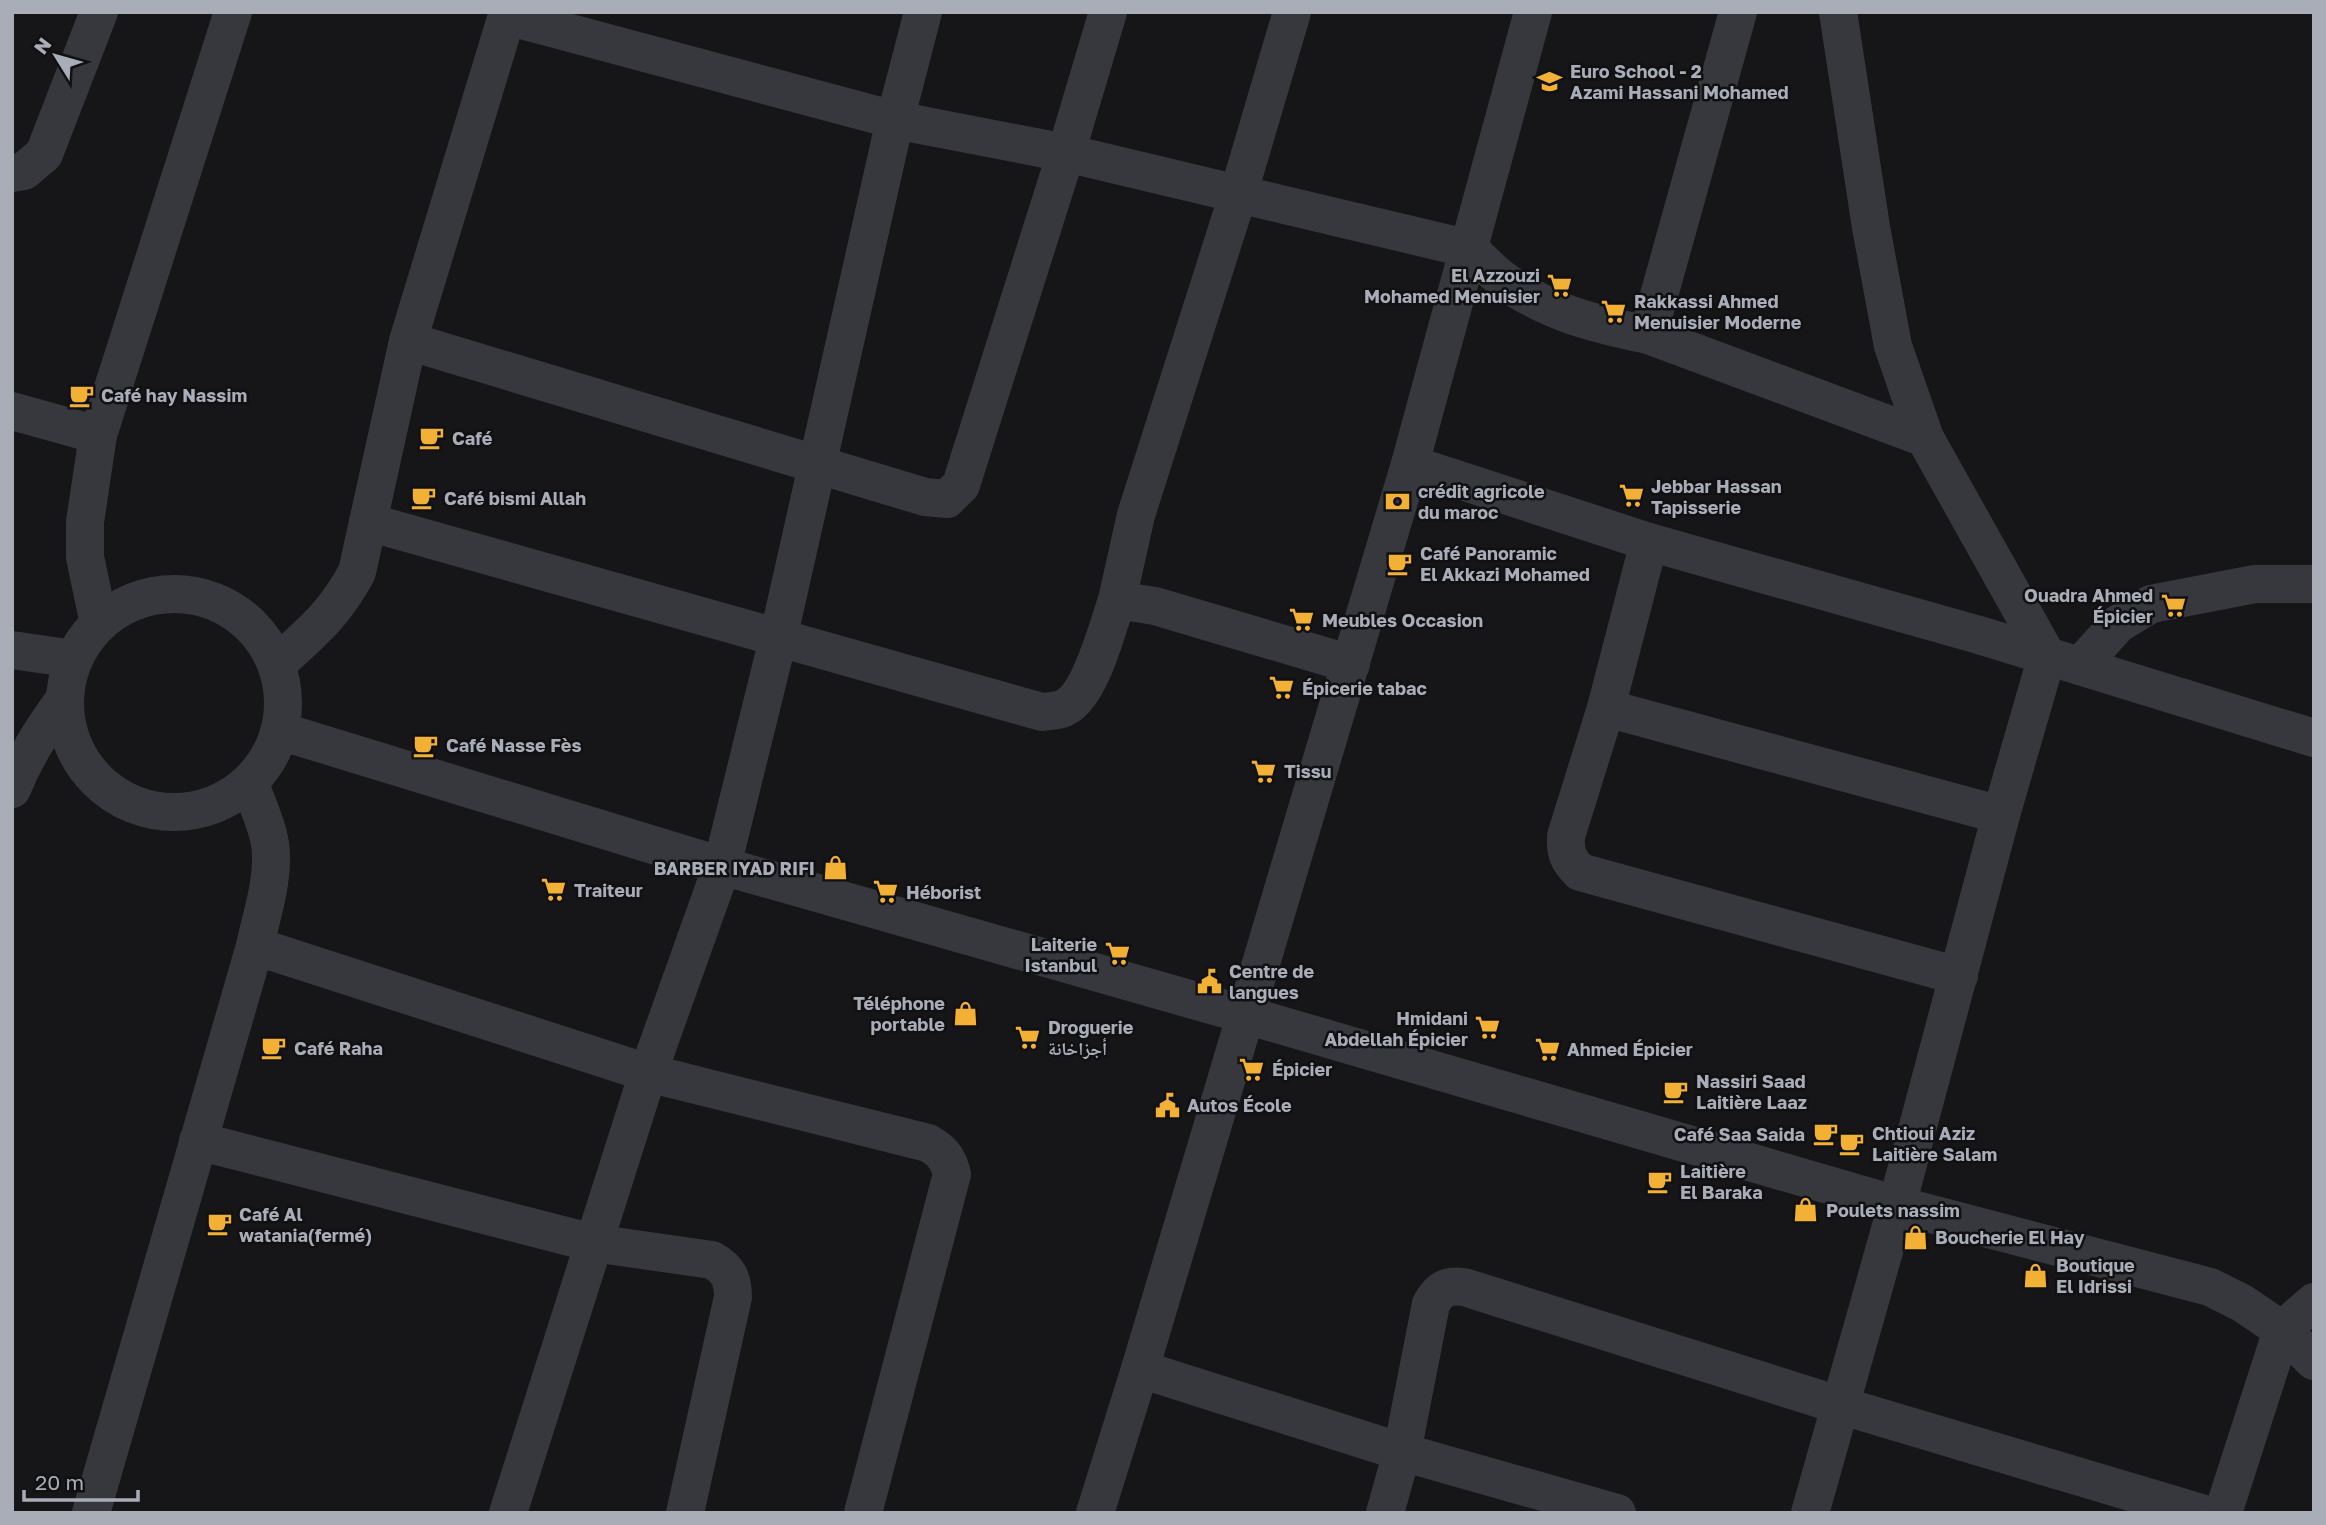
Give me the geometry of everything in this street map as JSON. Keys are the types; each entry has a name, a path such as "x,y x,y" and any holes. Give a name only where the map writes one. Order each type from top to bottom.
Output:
{"street":[{"path":"12,173 24,171 44,154 99,12"},
{"path":"99,624 85,557 85,522 98,435 233,12"},
{"path":"508,1513 648,1073 722,866 778,639 895,120 923,12"},
{"path":"368,522 1042,712 1063,709 1076,699 1087,685 1117,600 1136,515 1238,195 1292,12"},
{"path":"1095,1513 1410,464 1533,12"},
{"path":"1648,335 1738,12"},
{"path":"1838,12 1871,227 1893,346 1925,438 2063,661"},
{"path":"277,664 324,622 342,599 356,572 408,341 507,14 895,120 1066,153 1470,249 1500,278 1555,311 1593,323 1648,335 1925,438"},
{"path":"408,341 938,500 947,499 961,485 1066,153 1100,14"},
{"path":"12,411 98,435"},
{"path":"1410,464 1649,542 2063,661 2314,738"},
{"path":"1649,542 1606,708 1566,836 1569,861 1580,872 1959,976"},
{"path":"1810,1513 1897,1205 2001,815 2063,661 2151,604 2255,584 2314,584"},
{"path":"12,789 27,755 64,700 74,659 99,624 135,601 177,593 219,603 254,627 277,664 284,706 284,732 250,783 214,806 171,813 129,804 94,779 72,743 64,700"},
{"path":"1117,600 1155,606 1351,664"},
{"path":"12,650 74,659"},
{"path":"1606,708 2001,815"},
{"path":"284,732 722,866 1897,1205 2210,1287 2242,1303 2282,1330 2314,1361"},
{"path":"91,1513 255,947 272,857 250,783"},
{"path":"255,947 648,1073 928,1143 940,1150 949,1160 952,1174 863,1513"},
{"path":"198,1141 593,1243 712,1260 727,1271 733,1283 733,1297 684,1513"},
{"path":"1385,1513 1402,1452 1431,1304 1436,1294 1451,1285 2201,1513"},
{"path":"2223,1513 2282,1330 2314,1302"},
{"path":"1140,1370 1402,1452 1617,1513"}],"place":[{"name":"Euro School - 2 Azami Hassani Mohamed","path":"1550,81"},
{"name":"El Azzouzi Mohamed Menuisier","path":"1560,285"},
{"name":"Rakkassi Ahmed Menuisier Moderne","path":"1614,311"},
{"name":"Café hay Nassim","path":"81,395"},
{"name":"Café","path":"432,438"},
{"name":"Jebbar Hassan Tapisserie","path":"1631,496"},
{"name":"Café bismi Allah","path":"424,498"},
{"name":"crédit agricole du maroc","path":"1398,501"},
{"name":"Café Panoramic El Akkazi Mohamed","path":"1400,563"},
{"name":"Ouadra Ahmed Épicier","path":"2173,605"},
{"name":"Meubles Occasion","path":"1302,620"},
{"name":"Épicerie tabac","path":"1282,688"},
{"name":"Café Nasse Fès","path":"426,745"},
{"name":"Tissu","path":"1264,771"},
{"name":"BARBER IYAD RIFI","path":"835,868"},
{"name":"Traiteur","path":"554,890"},
{"name":"Héborist","path":"886,892"},
{"name":"Laiterie Istanbul","path":"1117,954"},
{"name":"Centre de langues","path":"1209,981"},
{"name":"Téléphone portable","path":"965,1013"},
{"name":"Hmidani Abdellah Épicier","path":"1488,1028"},
{"name":"Droguerie أجزاخانة","path":"1028,1037"},
{"name":"Café Raha","path":"274,1048"},
{"name":"Ahmed Épicier","path":"1547,1049"},
{"name":"Épicier","path":"1252,1069"},
{"name":"Nassiri Saad Laitière Laaz","path":"1676,1091"},
{"name":"Autos École","path":"1167,1105"},
{"name":"Café Saa Saida","path":"1825,1134"},
{"name":"Chtioui Aziz Laitière Salam","path":"1852,1143"},
{"name":"Laitière El Baraka","path":"1660,1181"},
{"name":"Poulets nassim","path":"1806,1210"},
{"name":"Café Al watania(fermé)","path":"219,1224"},
{"name":"Boucherie El Hay","path":"1915,1237"},
{"name":"Boutique El Idrissi","path":"2036,1275"}]}
